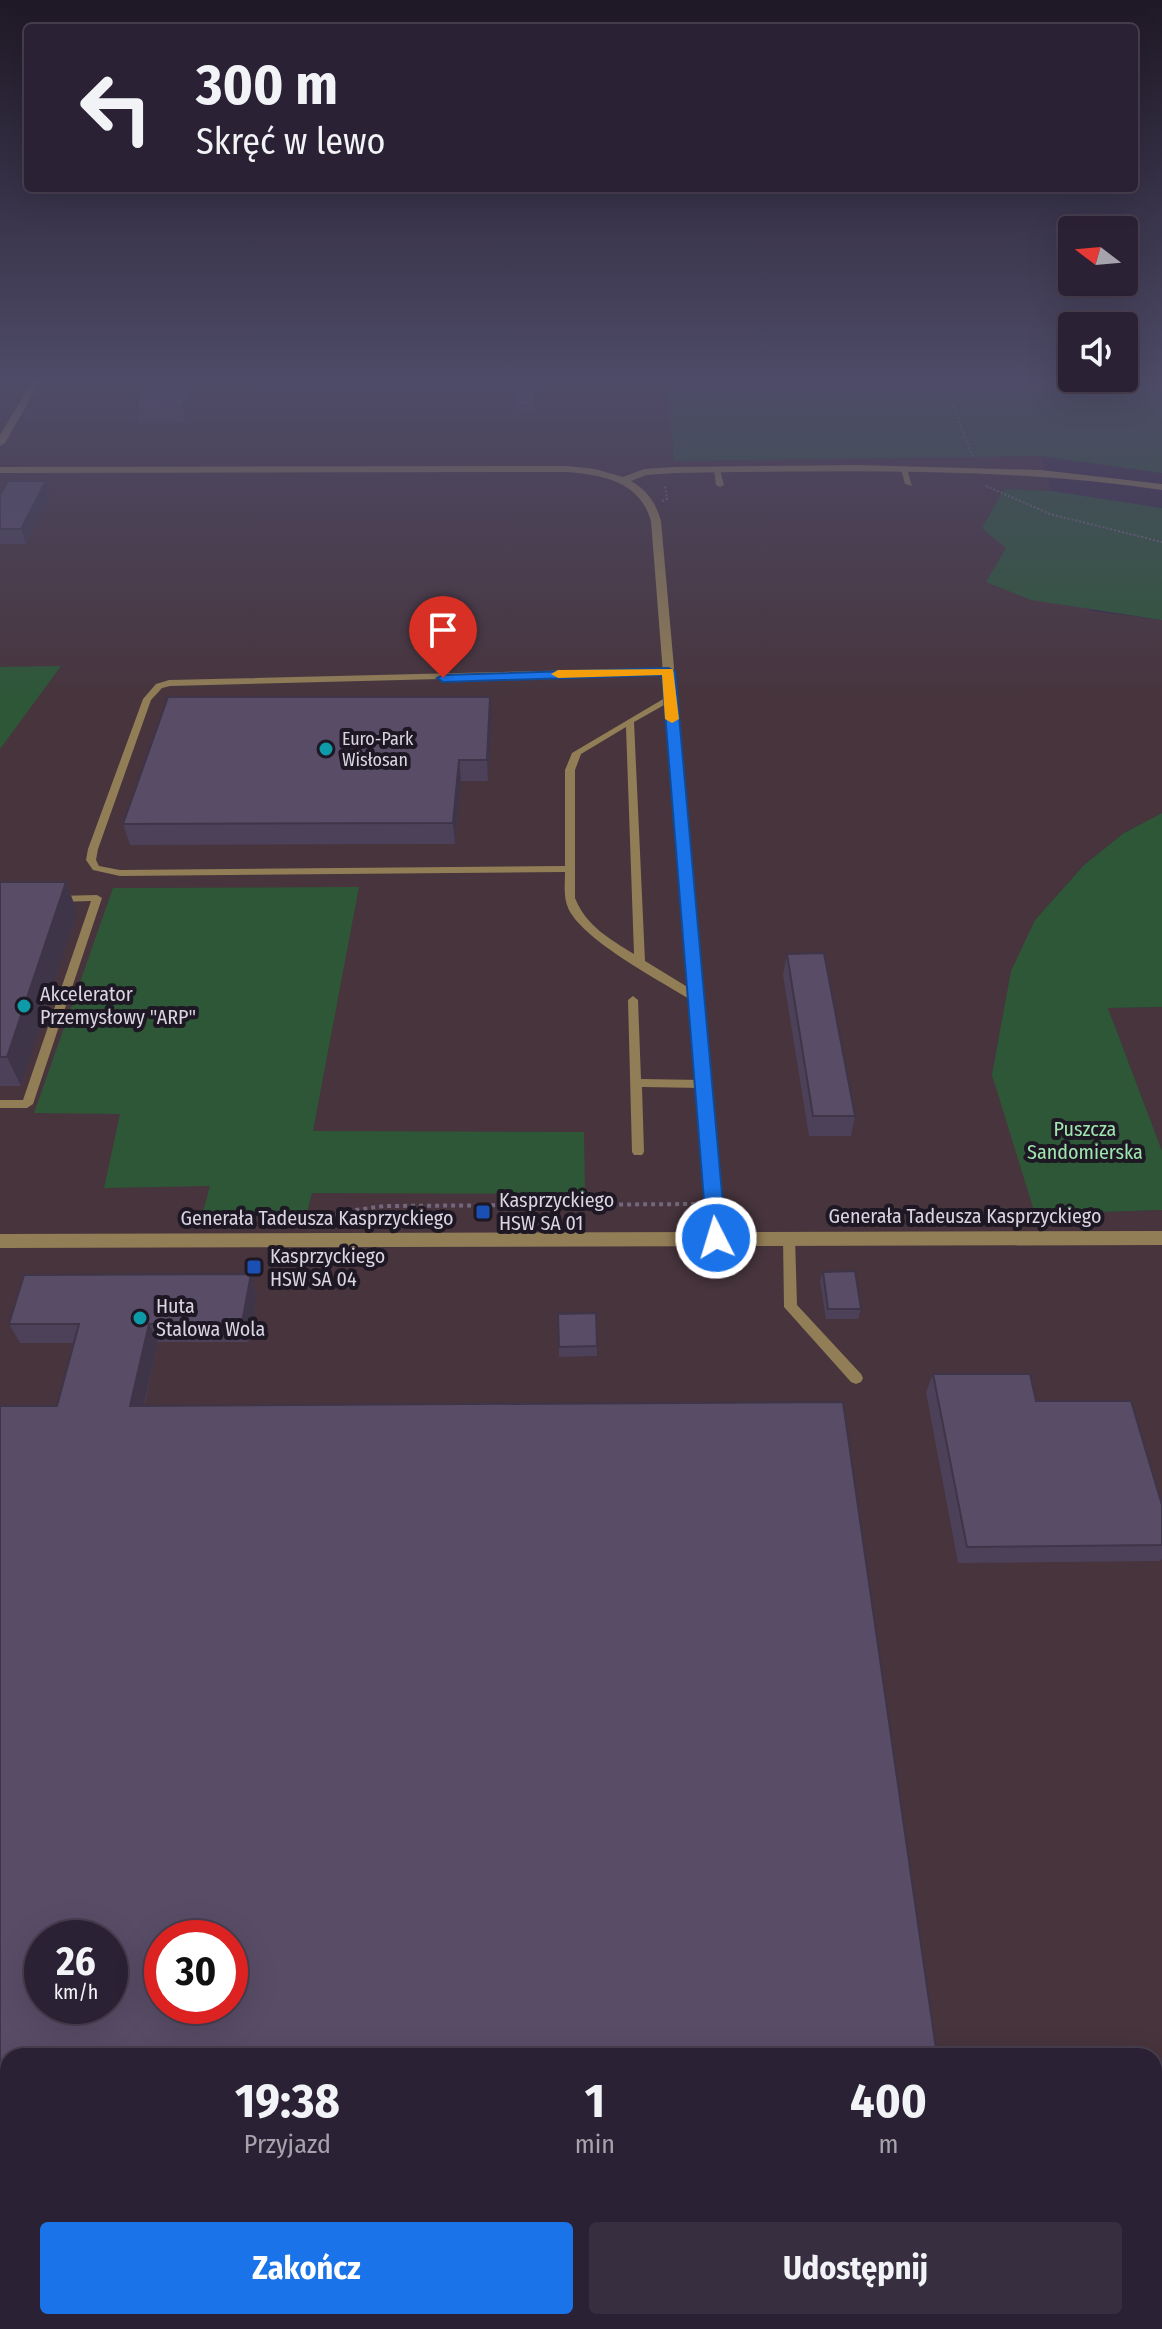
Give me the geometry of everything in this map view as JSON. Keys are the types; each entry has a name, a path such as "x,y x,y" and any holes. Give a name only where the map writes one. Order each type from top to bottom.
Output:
{"street":[{"path":"635,489 644,494 654,508 716,1238"},
{"name":"Generała Tadeusza Kasprzyckiego","path":"0,1241 1162,1238"}],"lane":[{"path":"570,869 120,873 96,868 91,860 147,699 159,686 169,683 668,671"},
{"path":"670,698 577,753 570,770 570,898 574,914 585,926 695,997"},
{"path":"630,721 640,963"},
{"path":"0,1104 27,1104 97,898 41,899"},
{"path":"633,1000 638,1152"},
{"path":"636,1083 703,1084"},
{"path":"789,1237 791,1307 856,1378"}],"path":[{"path":"306,1224 349,1211 384,1206 693,1204"}],"shaded area":[{"name":"Huta Stalowa Wola","path":"0,489 1050,489 1051,491 1004,489 982,528 1091,611 1162,620 1162,813 1124,833 1084,865 1035,920 1035,1214 1162,1210 1162,2048 0,2048"},
{"path":"1162,1007 1162,1151 1108,1008"}],"green space":[{"path":"1004,489 1051,491 1162,508 1162,620 1031,600 986,582 1006,548 982,528"},
{"path":"61,666 0,749 0,667"},
{"name":"Puszcza Sandomierska","path":"1162,813 1162,1007 1108,1008 1162,1151 1162,1210 1035,1214 992,1075 1011,971 1035,920 1084,865 1124,833"},
{"path":"359,887 313,1131 584,1132 585,1194 312,1193 306,1216 202,1215 210,1186 104,1188 120,1114 34,1113 113,888"}],"building":[{"path":"4,489 42,489 21,529 0,529 0,495"},
{"name":"Euro-Park Wisłosan","path":"168,697 490,697 487,760 459,760 453,823 123,824"},
{"path":"0,882 66,882 7,1057 0,1057"},
{"path":"824,953 855,1116 813,1116 787,954"},
{"path":"855,1271 861,1309 828,1309 823,1272"},
{"path":"251,1274 242,1323 149,1324 130,1406 843,1402 936,2048 0,2048 0,1406 57,1406 79,1324 9,1324 24,1275"},
{"path":"596,1313 597,1346 559,1347 558,1314"},
{"path":"933,1374 1030,1374 1036,1401 1131,1401 1162,1505 1162,1545 967,1547"}],"slow traffic":[{"path":"558,674 668,671 672,719"}],"place":[{"name":"Euro-Park Wisłosan","path":"326,749"},
{"name":"Akcelerator Przemysłowy \"ARP\"","path":"24,1006"},
{"name":"Kasprzyckiego HSW SA 01","path":"483,1212"},
{"name":"Kasprzyckiego HSW SA 04","path":"254,1267"},
{"name":"Huta Stalowa Wola","path":"140,1318"}],"route":[{"path":"443,678 668,671 716,1238"}]}
